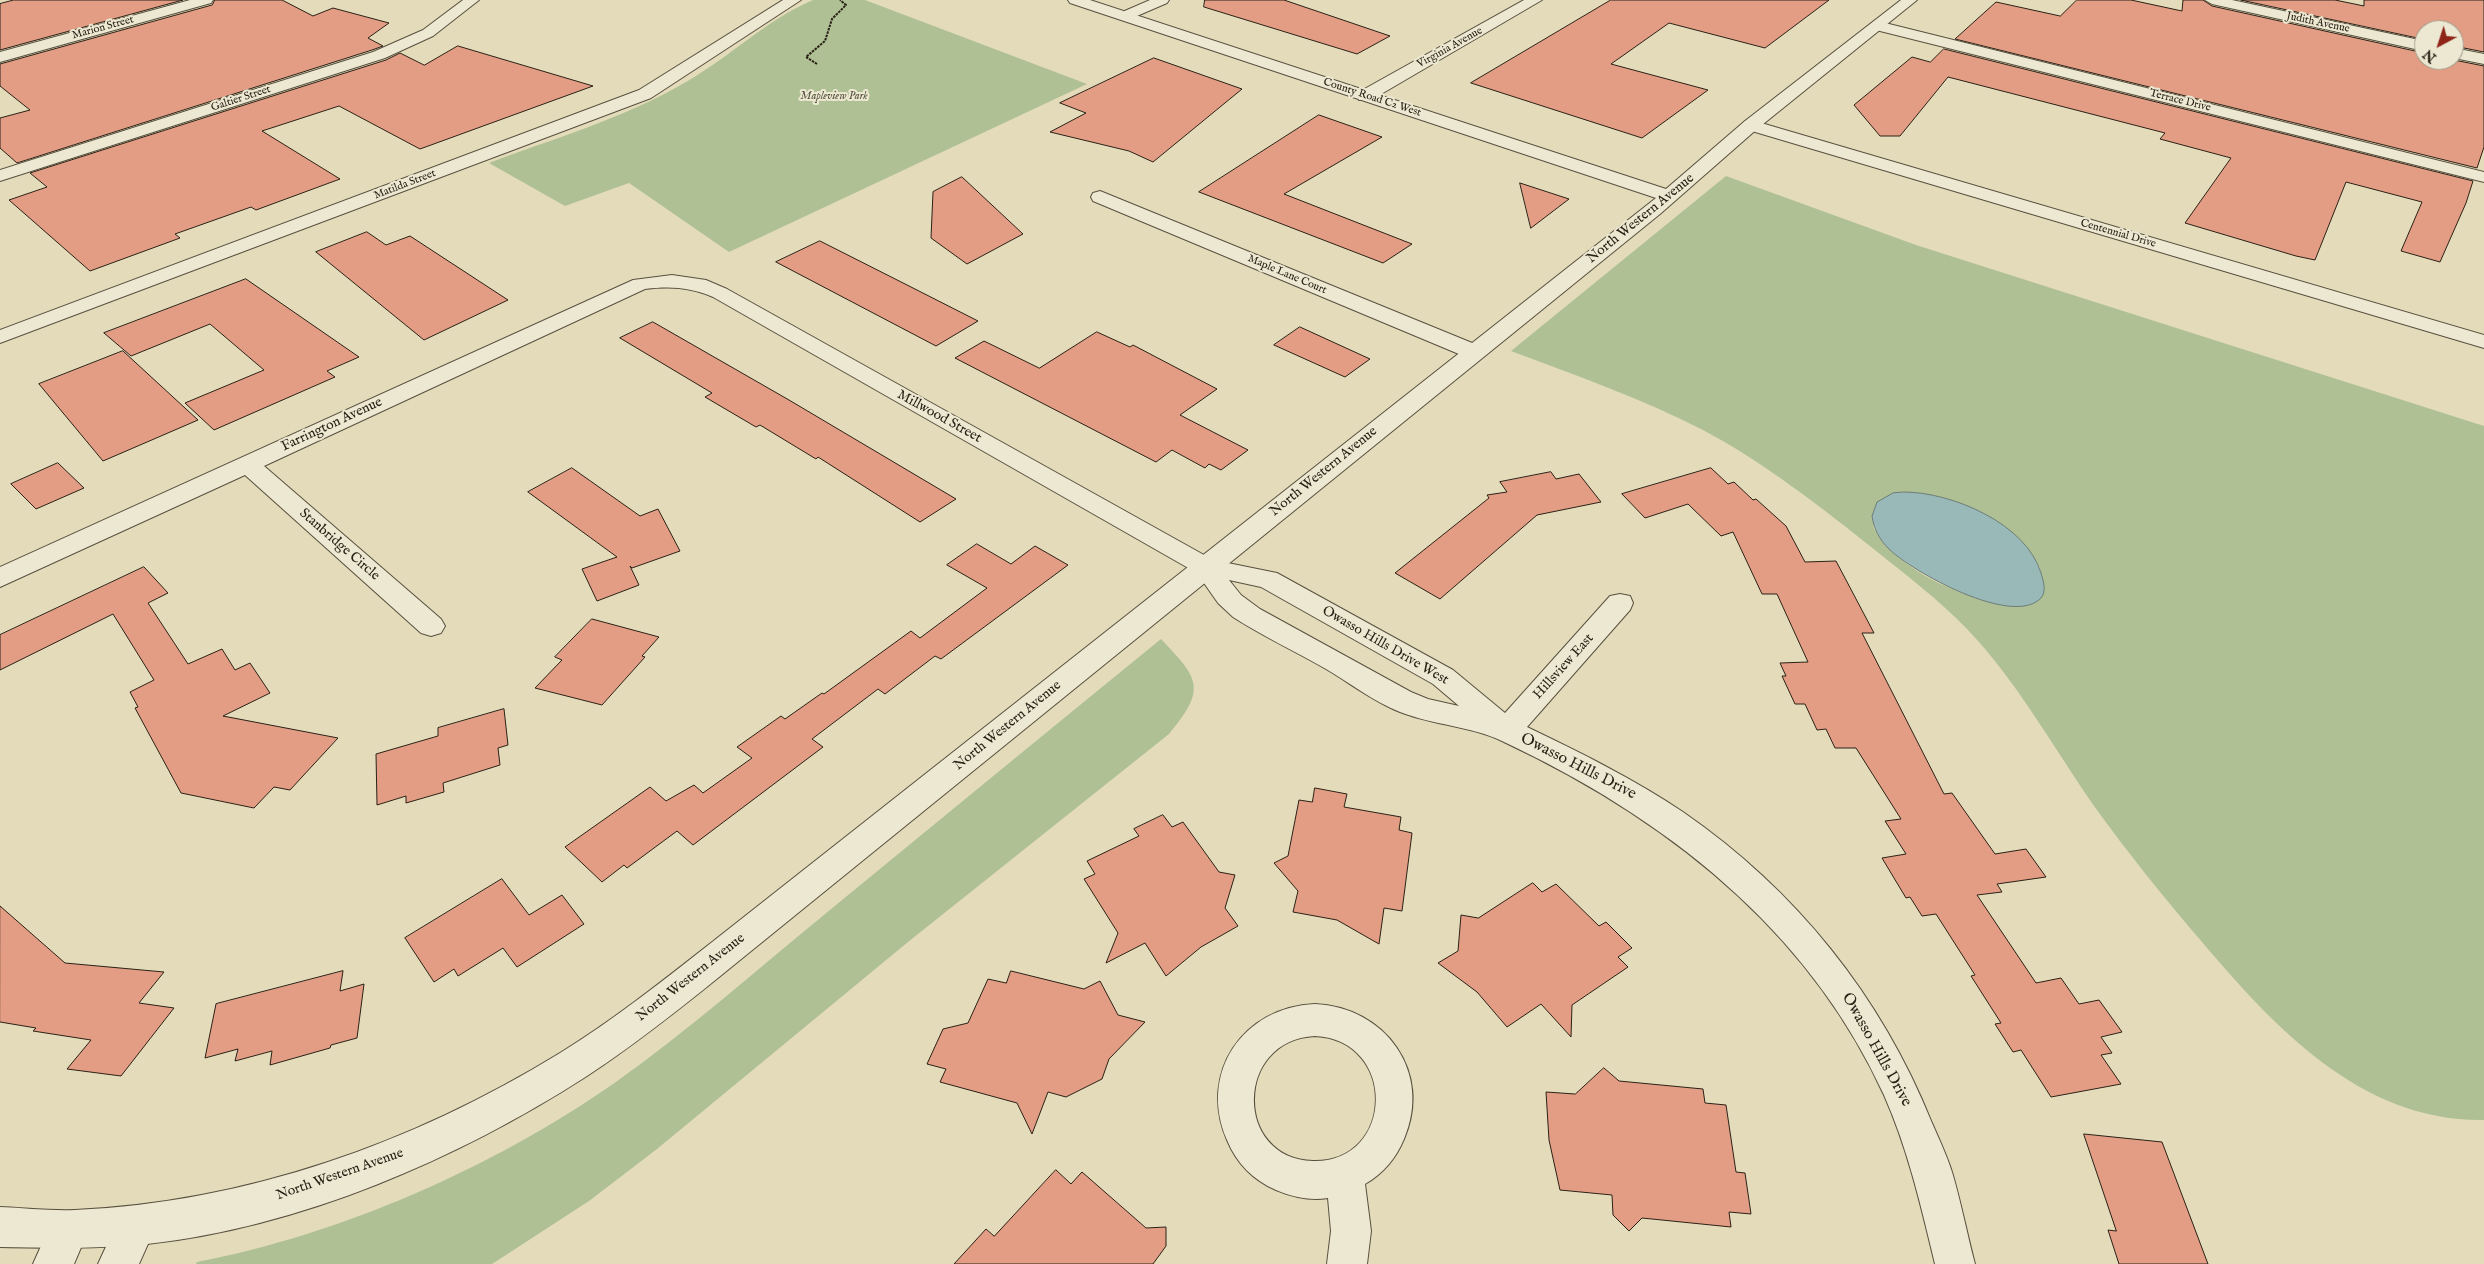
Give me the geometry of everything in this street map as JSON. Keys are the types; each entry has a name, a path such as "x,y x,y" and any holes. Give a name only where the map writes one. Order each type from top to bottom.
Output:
{"street":[{"name":"Marion Street","path":"0,57 206,0"},
{"name":"Galtier Street","path":"0,176 378,55 428,33 472,0"},
{"name":"Matilda Street","path":"0,337 645,94 673,80 754,23 794,0"},
{"name":"County Road C2 West","path":"1075,0 1670,196"},
{"path":"1125,16 1162,0"},
{"name":"Virginia Avenue","path":"1365,96 1535,0"},
{"name":"North Western Avenue","path":"0,1228 60,1247 136,1226 202,1215 264,1201 328,1182 394,1158 490,1113 573,1065 624,1030 690,980 1670,196 1751,125 1910,0"},
{"name":"Judith Avenue","path":"2212,0 2414,44"},
{"name":"Terrace Drive","path":"1877,26 2484,177"},
{"path":"2464,55 2484,59"},
{"name":"Centennial Drive","path":"1751,125 2484,342"},
{"name":"Maple Lane Court","path":"1100,197 1474,352"},
{"name":"Farrington Avenue","path":"0,578 640,284 667,280"},
{"name":"Millwood Street","path":"667,280 697,282 720,293 1206,567"},
{"name":"Stanbridge Circle","path":"247,464 431,626"},
{"path":"1206,567 1236,605 1413,706 1507,730"},
{"name":"Owasso Hills Drive West","path":"1206,567 1268,579 1443,677 1507,730"},
{"name":"Hillsview East","path":"1507,730 1620,603"},
{"name":"Owasso Hills Drive","path":"1507,730 1622,788 1678,824 1744,877 1804,938 1854,1007 1904,1098 1935,1181 1955,1264"},
{"path":"1315,1022 1351,1031 1380,1054 1389,1069 1396,1086 1398,1104 1389,1140 1363,1166 1345,1174 1327,1178 1308,1178 1290,1174 1259,1155 1238,1125 1233,1092 1236,1075 1252,1047 1280,1028 1297,1023 1315,1022"},
{"path":"1345,1174 1351,1231 1347,1264"},
{"path":"118,1264 136,1226"}],"path":[{"path":"816,64 806,57 828,37 832,19 846,5 840,0"}],"green space":[{"name":"Mapleview Park","path":"813,0 865,0 1087,84 729,252 629,183 565,206 489,163 589,127 663,95 702,72 764,28"},
{"path":"1726,176 1916,245 2484,426 2484,1120 2440,1116 2399,1105 2360,1087 2325,1064 2291,1037 2230,974 2120,841 2094,806 2018,692 1985,649 1934,598 1855,534 1769,470 1701,429 1631,397 1511,351","holes":["1934,495 1974,509 2025,545 2040,568 2019,605 1979,598 1936,582 1898,557 1873,526"]},
{"path":"1161,639 1183,664 1194,684 1189,705 1169,734 908,942 657,1149 589,1201 492,1264 196,1264 197,1262 252,1250 360,1216 466,1170 566,1115 642,1063 698,1019"}],"water":[{"path":"1893,493 1923,493 1964,504 2003,525 2020,539 2033,555 2043,582 2044,592 2041,598 2027,605 2009,606 1986,601 1939,582 1901,559 1880,538 1872,516 1877,502"}],"building":[{"path":"14,0 183,0 0,50 0,4"},
{"path":"215,0 282,0 313,16 333,8 389,23 368,38 383,46 372,50 17,163 0,148 0,118 30,110 0,86 0,64 212,5"},
{"path":"1205,0 1284,0 1390,36 1357,54 1204,7"},
{"path":"1611,0 1829,0 1765,48 1669,23 1611,64 1708,90 1642,138 1471,83"},
{"path":"2077,0 2131,0 2182,11 2183,0 2203,0 2212,6 2414,51 2414,70 2464,70 2464,62 2484,66 2484,147 2477,168 1955,39 1996,2 2060,16"},
{"path":"2241,0 2335,0 2364,6 2364,0 2484,0 2484,52 2464,48 2464,20 2414,20 2414,37"},
{"path":"458,46 593,86 420,149 339,106 262,131 340,179 256,210 251,207 175,234 180,238 90,271 9,200 47,187 30,173 386,60 400,53 424,65"},
{"path":"1944,49 2473,181 2466,203 2440,262 2401,251 2422,202 2346,182 2315,260 2296,256 2185,223 2231,158 2160,139 2165,133 1948,77 1900,136 1880,136 1854,105 1912,57 1930,62"},
{"path":"1154,58 1242,89 1153,162 1129,151 1050,132 1086,113 1060,103"},
{"path":"1319,115 1382,137 1284,194 1412,244 1383,263 1199,192"},
{"path":"962,177 1023,234 967,264 931,238 933,192"},
{"path":"1520,183 1569,199 1531,228"},
{"path":"367,232 386,245 410,236 508,300 424,340 316,252"},
{"path":"820,241 978,321 936,346 776,262"},
{"path":"246,279 359,357 327,371 335,377 214,430 185,403 264,370 210,324 131,356 104,333"},
{"path":"653,322 956,499 920,522 818,457 816,459 760,425 756,427 705,397 712,393 620,338"},
{"path":"1300,327 1370,359 1345,377 1274,345"},
{"path":"1097,332 1130,347 1133,345 1217,389 1180,415 1248,450 1221,470 1209,464 1205,468 1172,450 1156,462 955,358 984,341 1039,368"},
{"path":"123,351 198,420 103,461 39,384"},
{"path":"58,463 84,488 36,509 11,484"},
{"path":"572,468 640,516 658,509 680,551 632,568 630,566 639,585 597,601 582,569 617,557 528,492"},
{"path":"1711,468 1728,484 1734,482 1753,500 1756,499 1786,526 1805,562 1836,561 1874,633 1862,633 1944,794 1952,793 1995,854 2026,849 2046,877 1997,884 2002,892 1977,895 2036,983 2061,978 2079,1004 2099,1000 2122,1032 2101,1037 2112,1053 2101,1055 2121,1084 2051,1097 2021,1050 2013,1052 1995,1024 2001,1023 1971,976 1975,975 1936,914 1922,916 1910,897 1906,898 1882,858 1906,854 1885,821 1901,819 1856,748 1835,748 1826,729 1817,730 1805,704 1795,704 1782,676 1786,676 1780,663 1808,662 1777,594 1762,594 1733,532 1721,536 1688,504 1645,518 1622,494"},
{"path":"1551,472 1556,479 1579,474 1601,502 1537,515 1440,599 1395,573 1489,498 1487,495 1507,492 1500,482"},
{"path":"977,544 1011,564 1035,546 1068,565 941,659 935,656 885,694 878,689 812,739 823,747 693,845 677,831 627,868 624,865 602,882 565,847 650,787 666,801 694,785 703,793 752,758 737,747 781,716 785,719 822,693 824,694 911,631 920,638 987,588 947,565"},
{"path":"144,567 168,593 148,603 188,664 222,649 235,670 250,663 270,693 223,716 338,738 290,790 274,787 254,808 181,793 135,708 138,707 130,692 154,680 113,614 0,670 0,635"},
{"path":"592,619 659,637 642,656 645,657 602,705 535,688 562,660 555,657"},
{"path":"504,709 508,745 498,748 500,765 443,783 444,792 406,803 406,796 377,805 376,754 438,736 438,728"},
{"path":"1315,788 1347,794 1344,807 1401,817 1399,830 1412,833 1402,911 1384,908 1379,944 1337,920 1293,912 1298,891 1274,863 1288,856 1299,800 1312,802"},
{"path":"1163,815 1172,827 1183,822 1219,872 1235,875 1225,908 1238,926 1201,947 1166,976 1145,943 1106,963 1118,933 1084,879 1095,874 1087,861 1139,836 1134,829"},
{"path":"502,879 529,915 562,895 584,924 517,967 503,948 458,976 454,969 434,982 405,938"},
{"path":"1533,883 1542,892 1556,884 1599,926 1606,922 1632,948 1618,957 1628,967 1572,1005 1571,1037 1541,1004 1507,1027 1477,992 1438,963 1458,951 1461,915 1478,918"},
{"path":"0,906 65,963 164,972 139,1003 174,1008 121,1076 67,1069 91,1040 33,1031 36,1028 0,1022"},
{"path":"343,971 340,991 364,984 357,1038 331,1045 330,1048 270,1065 272,1051 235,1061 238,1049 205,1058 216,1004"},
{"path":"1011,971 1084,989 1100,981 1118,1015 1145,1022 1109,1059 1102,1079 1066,1097 1048,1092 1032,1134 1017,1103 940,1082 946,1069 927,1064 943,1029 968,1023 988,979 1006,983"},
{"path":"1604,1068 1619,1081 1703,1089 1705,1103 1726,1105 1736,1172 1745,1173 1751,1214 1729,1212 1731,1227 1642,1218 1629,1231 1613,1215 1612,1195 1560,1190 1549,1140 1546,1092 1575,1094"},
{"path":"2084,1134 2162,1142 2208,1264 2119,1264 2108,1230 2116,1231"},
{"path":"1056,1170 1071,1184 1082,1172 1146,1228 1166,1227 1166,1246 1153,1264 954,1264 986,1229 994,1236"}]}
